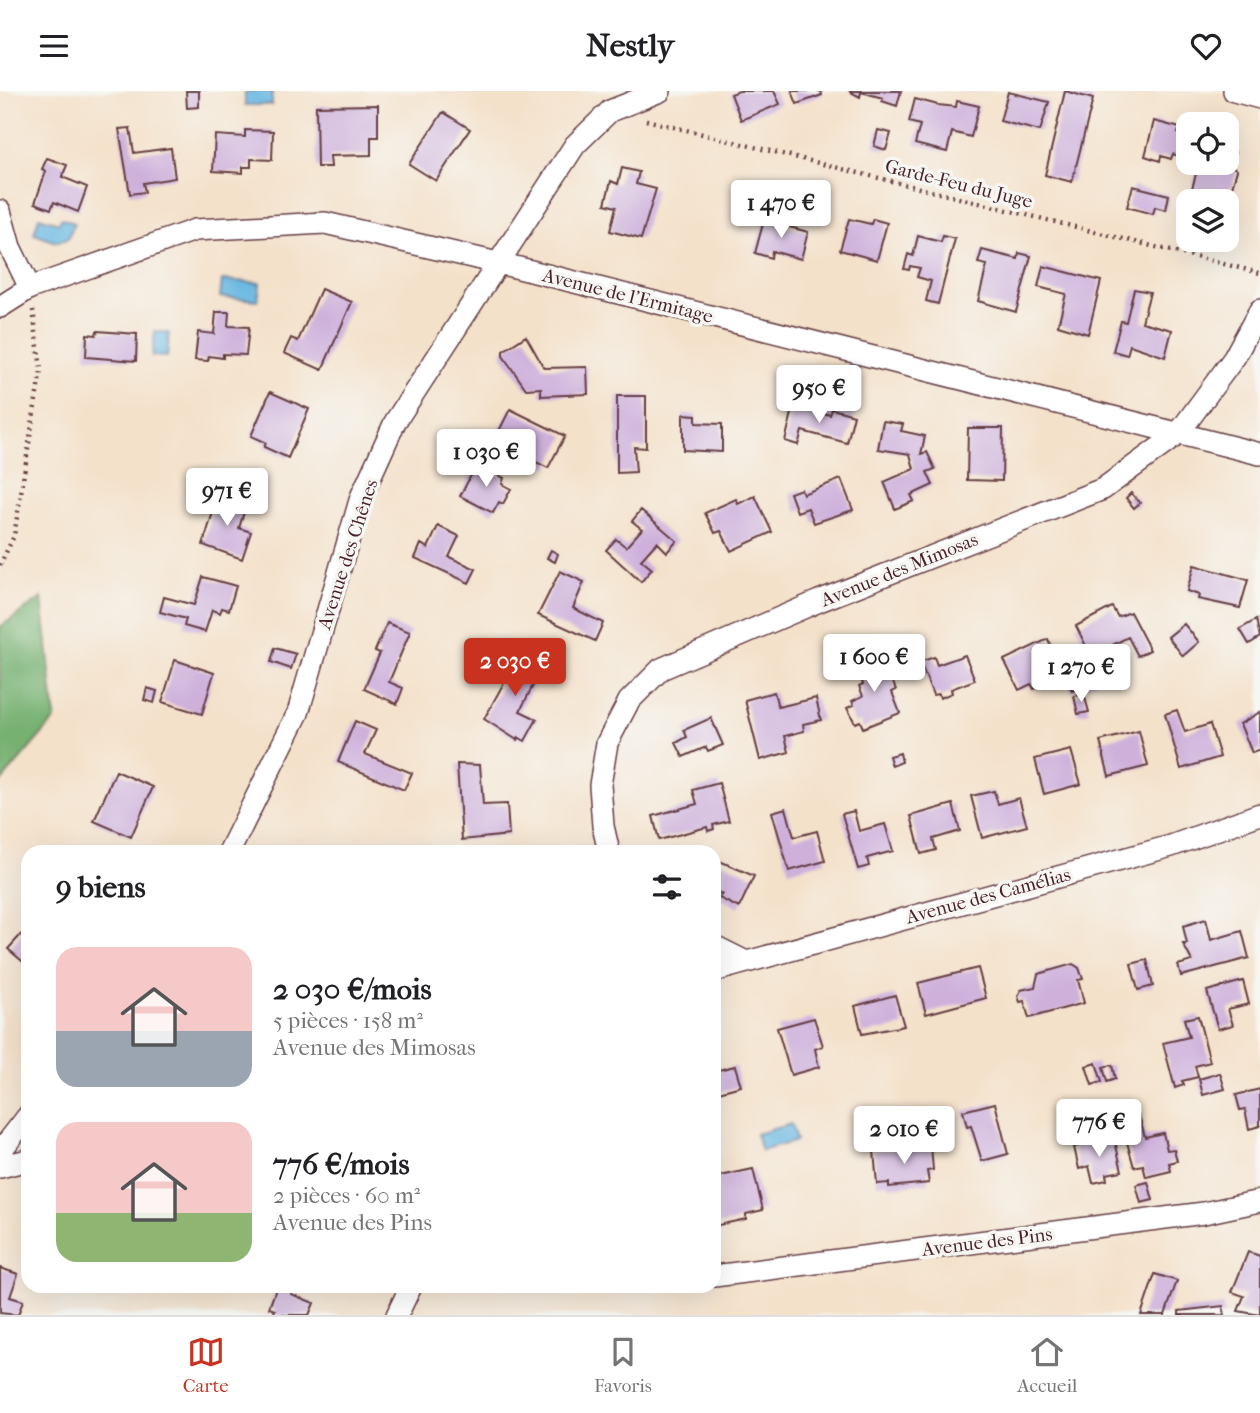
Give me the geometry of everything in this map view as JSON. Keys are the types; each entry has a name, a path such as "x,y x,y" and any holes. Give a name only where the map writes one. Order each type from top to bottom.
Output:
{"street":[{"name":"Avenue des Chênes","path":"232,845 298,713 362,497 395,422 575,145 610,111 660,91"},
{"path":"1234,91 1260,98"},
{"path":"0,211 10,247 30,288"},
{"name":"Avenue de l'Ermitage","path":"0,307 30,288 195,230 325,223 499,263 1260,454"},
{"name":"Avenue des Mimosas","path":"607,845 600,785 607,743 629,701 661,669 819,601 1103,489 1178,434 1234,358 1260,310"},
{"name":"Avenue des Camélias","path":"721,969 1171,846 1260,814"},
{"path":"721,950 744,961"},
{"path":"0,1153 21,1125"},
{"path":"0,1167 21,1162"},
{"name":"Avenue des Pins","path":"721,1275 1204,1213 1260,1202"},
{"path":"397,1315 408,1293"}],"path":[{"name":"Garde-Feu du Juge","path":"610,111 1260,273"},
{"path":"0,565 14,536 41,369 30,288"}],"green space":[{"path":"42,598 55,719 0,783 0,627"}],"water":[{"path":"245,91 272,91 272,105 245,105"},
{"path":"39,217 59,223 61,218 74,223 68,239 56,242 34,234"},
{"path":"222,280 260,283 258,300 220,297"},
{"path":"155,331 169,333 167,357 152,356"},
{"path":"791,1124 796,1141 761,1151 756,1134"}],"building":[{"path":"186,91 199,91 199,107 187,108"},
{"path":"739,91 774,91 780,104 741,120 731,94"},
{"path":"792,91 821,91 822,95 797,104"},
{"path":"849,91 901,91 897,106 882,101 883,98 861,92 860,97"},
{"path":"1065,91 1093,99 1072,182 1045,175"},
{"path":"1008,92 1049,102 1040,131 1000,121"},
{"path":"915,99 956,107 957,101 979,106 971,137 952,132 947,152 915,144 920,125 909,122"},
{"path":"378,105 378,137 371,137 371,155 330,156 331,167 317,167 316,106"},
{"path":"443,112 470,129 436,181 409,164"},
{"path":"1154,121 1176,127 1176,155 1173,154 1171,159 1161,156 1160,161 1145,156"},
{"path":"130,128 134,153 171,148 175,178 143,183 145,192 130,194 119,129"},
{"path":"245,130 273,131 272,160 251,159 251,167 243,167 243,173 213,171 215,135 245,137"},
{"path":"878,130 891,133 886,150 874,146"},
{"path":"47,158 67,165 62,177 87,187 78,212 54,202 51,209 35,203 46,171 42,169"},
{"path":"622,168 639,172 636,184 656,189 641,239 610,231 616,207 605,204 611,181 618,184"},
{"path":"1196,175 1236,175 1232,187 1227,189 1192,189"},
{"path":"1133,186 1169,195 1166,210 1155,207 1153,214 1127,207"},
{"path":"849,219 871,224 873,219 887,223 877,260 840,250"},
{"path":"764,220 808,232 801,259 772,251 771,258 755,253"},
{"path":"918,236 941,242 943,236 955,239 938,304 926,301 931,281 917,277 920,268 910,266 909,270 904,269 908,254 913,256"},
{"path":"982,250 1018,259 1019,253 1031,256 1016,312 978,301 987,265 978,263"},
{"path":"1043,266 1101,281 1088,334 1058,325 1066,294 1038,287"},
{"path":"321,289 352,302 322,370 284,353 291,338 298,341"},
{"path":"1134,289 1150,292 1142,322 1172,330 1165,357 1130,345 1127,355 1113,351 1121,321 1126,322"},
{"path":"216,312 229,312 228,326 249,327 246,355 223,354 223,358 209,356 208,361 195,360 198,332 214,334"},
{"path":"97,331 137,334 136,361 86,357 87,334 96,335"},
{"path":"526,336 544,368 587,367 588,394 541,396 541,388 526,389 503,356 503,351"},
{"path":"270,392 309,409 288,458 264,447 266,443 251,436"},
{"path":"617,396 646,396 646,448 634,447 636,472 617,473"},
{"path":"794,405 830,415 832,409 854,415 847,443 802,431 798,445 785,441"},
{"path":"510,409 565,436 548,468 494,441"},
{"path":"683,414 696,415 696,423 722,424 722,452 683,450"},
{"path":"883,421 903,424 901,431 925,436 921,454 927,452 935,469 927,472 933,485 911,495 914,501 895,509 884,482 914,469 910,454 878,449"},
{"path":"968,428 1003,428 1002,481 967,480"},
{"path":"477,464 504,478 502,484 511,489 503,504 499,502 493,513 460,496"},
{"path":"841,479 853,510 814,523 808,508 797,512 790,493 801,489 803,494"},
{"path":"220,489 235,494 230,509 244,512 239,528 251,532 242,559 203,545"},
{"path":"1131,493 1140,503 1134,508 1126,498"},
{"path":"755,496 772,532 731,551 721,531 715,533 705,513 736,499 738,504"},
{"path":"641,510 677,541 667,552 657,542 641,560 652,569 641,582 606,550 616,539 626,547 642,529 632,521"},
{"path":"438,526 459,536 449,557 476,569 469,583 415,558 421,544 428,548"},
{"path":"551,550 558,554 555,562 547,558"},
{"path":"1194,565 1248,580 1240,608 1198,599 1199,595 1187,591"},
{"path":"560,571 584,582 573,608 603,623 595,641 538,615"},
{"path":"203,577 236,586 229,610 222,608 220,613 212,610 205,632 184,626 186,619 160,612 164,597 194,605"},
{"path":"1112,607 1118,617 1130,612 1150,650 1138,656 1128,637 1091,656 1076,626"},
{"path":"1256,620 1260,637 1249,644 1240,629"},
{"path":"387,623 410,632 389,682 403,688 397,704 364,689 380,653 375,651"},
{"path":"1184,624 1199,642 1183,656 1168,637"},
{"path":"1048,639 1062,675 1034,689 1031,684 1019,690 1004,660"},
{"path":"275,648 296,654 291,669 271,662"},
{"path":"515,651 543,666 520,711 537,719 525,741 518,737 517,740 484,719 511,670 507,668"},
{"path":"882,655 896,690 892,692 900,713 863,728 860,721 855,723 847,708 854,705 852,701 863,696 859,686 863,684 856,665"},
{"path":"965,655 975,680 951,689 952,693 940,698 939,694 933,695 920,662 934,657 937,665"},
{"path":"175,660 214,673 202,714 162,702"},
{"path":"1089,664 1097,681 1072,691 1065,676"},
{"path":"147,688 157,691 154,703 144,700"},
{"path":"774,692 778,707 816,698 821,720 803,724 804,731 785,736 789,752 760,760 745,700"},
{"path":"1084,694 1089,712 1078,714 1074,696"},
{"path":"1177,710 1185,732 1210,724 1220,757 1181,769 1165,714"},
{"path":"1260,712 1260,750 1252,753 1240,724"},
{"path":"711,718 723,745 708,751 706,747 683,757 676,743 687,737 684,730"},
{"path":"355,721 376,730 365,754 412,773 404,790 338,762"},
{"path":"1139,731 1148,766 1109,776 1100,741"},
{"path":"1071,750 1081,784 1044,794 1035,759"},
{"path":"900,753 902,762 892,766 889,756"},
{"path":"457,764 480,765 483,805 507,804 509,835 462,840"},
{"path":"116,771 153,787 131,837 94,821"},
{"path":"719,783 729,821 713,825 714,829 708,831 707,827 659,840 653,816 697,804 693,790"},
{"path":"994,791 998,804 1019,798 1027,826 982,838 971,796"},
{"path":"953,804 960,831 933,839 936,850 921,854 911,816"},
{"path":"786,808 794,837 817,831 825,861 789,871 772,812"},
{"path":"854,811 859,831 885,824 893,851 867,858 869,866 858,869 842,814"},
{"path":"721,862 754,876 739,908 721,899"},
{"path":"1206,919 1211,940 1242,931 1249,958 1181,976 1178,965 1192,961 1183,944 1187,944 1183,926"},
{"path":"21,935 21,960 8,949"},
{"path":"1147,960 1153,986 1138,990 1131,964"},
{"path":"1073,964 1079,968 1083,979 1078,980 1084,1003 1029,1018 1024,1001 1020,1002 1018,996 1021,990 1035,987 1038,974"},
{"path":"978,968 986,998 926,1014 918,983"},
{"path":"1243,981 1249,1004 1228,1009 1233,1025 1218,1029 1207,991"},
{"path":"895,995 904,1026 862,1034 855,1006"},
{"path":"1198,1016 1210,1062 1195,1066 1198,1077 1182,1081 1184,1085 1175,1088 1163,1043 1189,1037 1184,1019"},
{"path":"814,1018 823,1046 815,1049 819,1067 791,1075 777,1028"},
{"path":"1096,1063 1102,1082 1092,1085 1086,1066"},
{"path":"1112,1065 1115,1079 1107,1082 1103,1067"},
{"path":"735,1066 741,1086 721,1091 721,1069"},
{"path":"1220,1073 1225,1089 1203,1095 1199,1079"},
{"path":"1260,1089 1260,1126 1249,1129 1245,1109 1240,1110 1236,1095"},
{"path":"995,1103 1008,1154 982,1161 971,1126 967,1127 963,1111"},
{"path":"1132,1110 1139,1115 1145,1137 1163,1133 1167,1150 1174,1149 1177,1161 1169,1163 1171,1171 1146,1177 1143,1165 1134,1167 1119,1114"},
{"path":"1114,1137 1122,1171 1106,1174 1107,1180 1093,1183 1089,1166 1079,1169 1074,1147"},
{"path":"931,1146 933,1170 927,1171 929,1183 889,1187 889,1183 877,1184 874,1151"},
{"path":"753,1169 763,1210 746,1214 746,1219 721,1224 721,1176"},
{"path":"1148,1182 1153,1200 1141,1203 1136,1185"},
{"path":"1248,1252 1260,1256 1260,1315 1238,1311 1244,1296 1232,1292"},
{"path":"0,1268 18,1274 10,1297 23,1301 18,1315 0,1313"},
{"path":"1155,1274 1177,1281 1165,1315 1141,1315"},
{"path":"274,1293 291,1293 314,1303 309,1315 273,1315 275,1310 269,1308"},
{"path":"1223,1306 1224,1315 1179,1315 1179,1311"}]}
